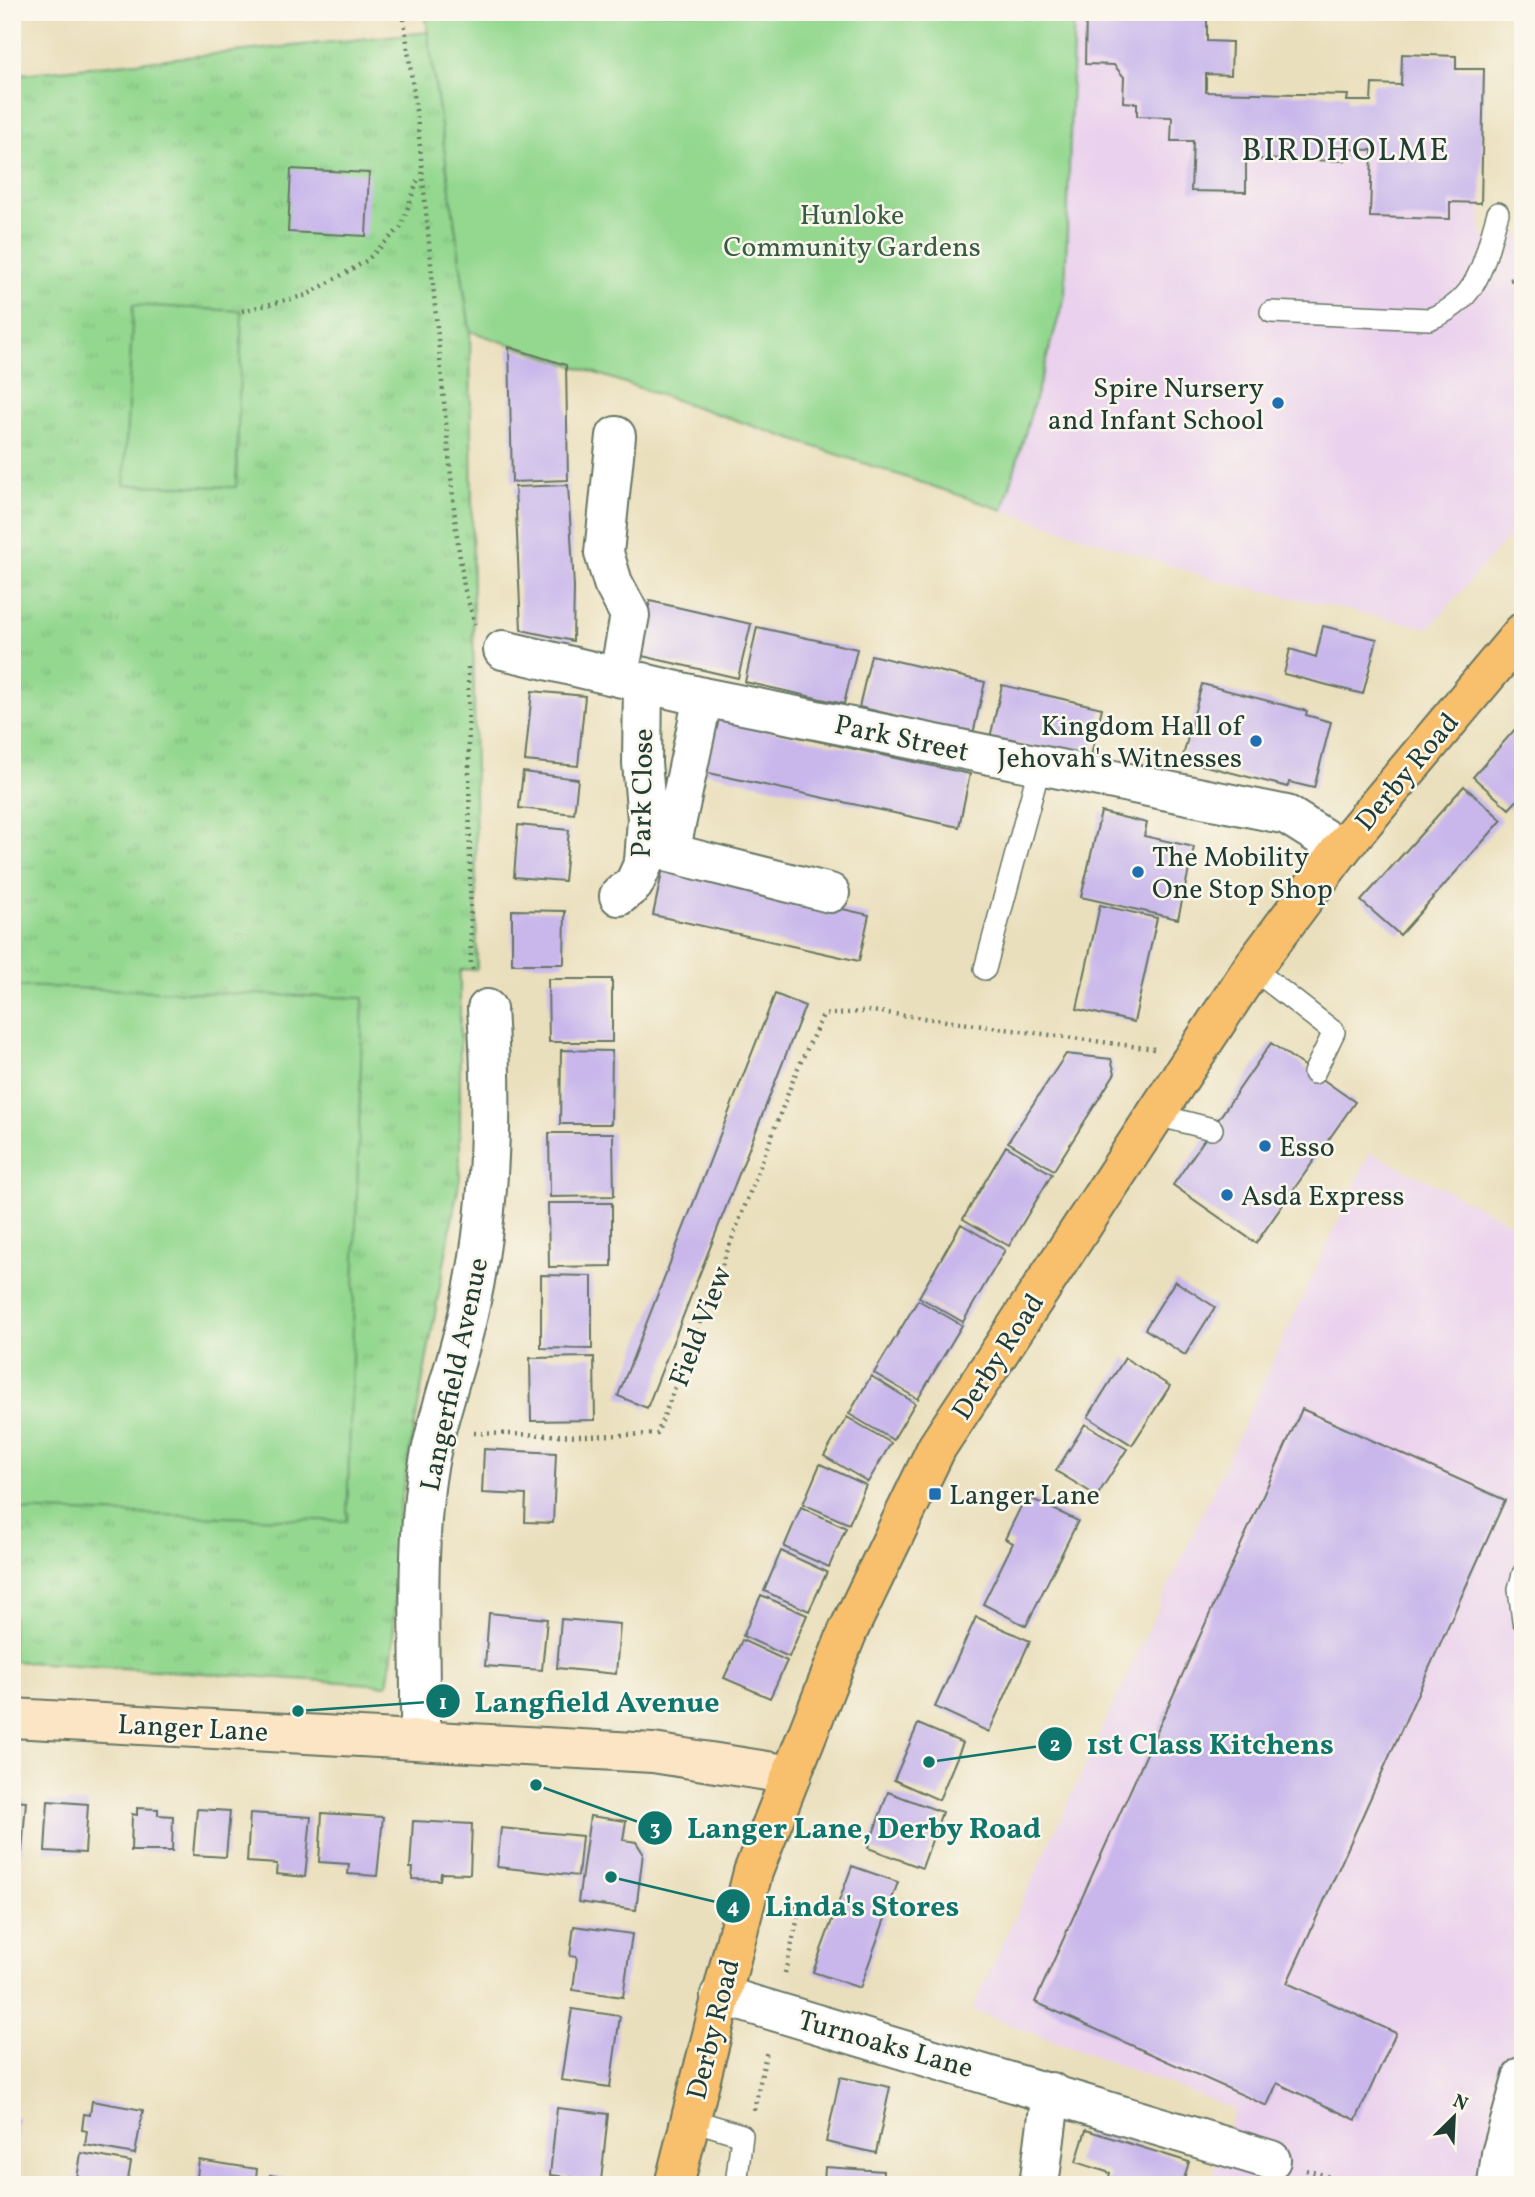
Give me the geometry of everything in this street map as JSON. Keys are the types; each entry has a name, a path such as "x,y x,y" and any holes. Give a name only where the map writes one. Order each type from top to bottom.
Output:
{"highway":[{"name":"Derby Road","path":"674,2185 753,1872 848,1631 937,1447 1252,968 1341,849 1523,632"}],"street":[{"path":"616,436 604,553 613,583 630,615 631,679"},
{"name":"Park Street","path":"482,647 703,697 1287,816 1341,849"},
{"name":"Park Close","path":"619,896 634,884 644,862 647,819 631,679"},
{"path":"703,697 670,853 830,893"},
{"name":"Langerfield Avenue","path":"420,1739 422,1521 426,1478 469,1310 482,1240 489,1161 491,1058 487,1009"},
{"name":"Langer Lane","path":"12,1718 653,1753 792,1775"},
{"name":"Turnoaks Lane","path":"720,1995 1271,2160"},
{"path":"1507,2166 1523,2076"},
{"path":"1039,2185 1051,2092"}],"lane":[{"path":"1271,312 1429,319 1447,313 1463,301 1477,281 1498,213"},
{"path":"985,969 1040,765"},
{"path":"1252,968 1334,1032 1314,1073"},
{"path":"1157,1115 1212,1129"},
{"path":"1523,1574 1519,1589 1523,1620"},
{"path":"689,2119 742,2135 736,2185"}],"path":[{"path":"403,12 456,529 464,587 482,647 466,682 471,964 487,1009"},
{"path":"242,311 307,295 366,261 401,227 420,172"},
{"name":"Field View","path":"438,1431 584,1436 657,1434 797,1070 823,1015 872,1011 1195,1055"},
{"path":"1271,2160 1358,2185"}],"shaded area":[{"name":"Spire Nursery and Infant School","path":"1074,12 1207,12 1207,41 1232,42 1231,75 1206,74 1206,92 1348,95 1348,101 1370,101 1372,84 1401,85 1402,54 1456,56 1456,69 1484,69 1481,236 1523,236 1523,520 1429,628 1219,581 1003,510 1065,295"},
{"path":"1370,1152 1523,1229 1523,2185 1210,2185 1235,2109 972,2010"}],"green space":[{"name":"Hunloke Community Gardens","path":"425,12 1074,12 1065,295 1003,510 470,331"},
{"path":"428,32 470,331 477,969 460,970 460,1177 398,1516 393,1649 387,1685 12,1661 12,75"},
{"path":"133,305 242,311 236,487 124,485"},
{"path":"12,986 363,998 347,1521 12,1510"}],"building":[{"path":"1086,12 1207,12 1207,41 1232,42 1231,75 1206,74 1206,92 1348,95 1347,101 1371,101 1372,84 1401,85 1402,54 1456,56 1456,69 1484,69 1481,203 1450,202 1450,219 1370,217 1372,150 1346,149 1346,161 1246,159 1246,192 1191,191 1193,141 1171,141 1172,117 1137,116 1137,103 1123,102 1124,77 1114,65 1085,64"},
{"path":"291,169 369,173 366,236 288,232"},
{"path":"509,347 566,365 568,480 512,482"},
{"path":"568,485 574,587 573,641 521,630 515,487"},
{"path":"650,601 751,624 738,678 638,655"},
{"path":"1323,626 1377,639 1363,694 1284,674 1290,649 1316,657"},
{"path":"757,627 857,649 844,704 745,682"},
{"path":"871,655 985,682 973,734 859,707"},
{"name":"Kingdom Hall of Jehovah's Witnesses","path":"1202,684 1307,711 1306,715 1331,722 1314,788 1289,782 1288,787 1182,760"},
{"path":"1002,685 1102,708 1090,760 990,738"},
{"path":"532,691 585,696 578,766 525,761"},
{"path":"706,717 970,774 959,827 695,770"},
{"path":"1516,728 1523,733 1523,794 1509,809 1473,777"},
{"path":"523,772 578,779 574,814 519,808"},
{"path":"1464,786 1502,820 1400,935 1361,901"},
{"name":"The Mobility One Stop Shop","path":"1101,812 1147,823 1144,836 1194,847 1178,919 1081,897"},
{"path":"518,825 569,830 564,881 514,877"},
{"path":"663,868 869,915 859,961 653,915"},
{"path":"1100,905 1157,918 1134,1022 1077,1009"},
{"path":"512,910 565,911 564,964 512,964"},
{"path":"548,979 612,979 612,1042 549,1042"},
{"path":"775,994 805,1006 647,1408 618,1396"},
{"path":"1271,1043 1355,1102 1256,1243 1173,1185"},
{"path":"561,1050 612,1051 611,1124 560,1124"},
{"path":"1066,1054 1111,1059 1115,1073 1054,1170 1008,1142"},
{"path":"549,1133 613,1133 614,1196 550,1197"},
{"path":"1006,1146 1052,1174 1009,1246 963,1219"},
{"path":"548,1203 612,1203 612,1266 549,1267"},
{"path":"961,1224 1005,1250 963,1322 919,1297"},
{"path":"541,1275 592,1276 592,1349 541,1348"},
{"path":"1175,1281 1215,1307 1185,1355 1145,1329"},
{"path":"918,1300 962,1325 918,1399 874,1373"},
{"path":"594,1357 595,1420 531,1421 530,1358"},
{"path":"1125,1358 1170,1386 1132,1445 1088,1417"},
{"path":"871,1376 915,1403 893,1440 849,1414"},
{"path":"1302,1409 1505,1500 1287,1983 1396,2033 1356,2120 1277,2083 1267,2106 1035,2002"},
{"path":"847,1417 891,1443 868,1482 824,1456"},
{"path":"1085,1424 1127,1449 1097,1496 1056,1471"},
{"path":"484,1449 556,1453 553,1523 525,1522 526,1495 482,1493"},
{"path":"820,1464 866,1485 849,1524 803,1504"},
{"path":"1026,1496 1078,1521 1026,1626 983,1604 1013,1543 1005,1539"},
{"path":"801,1507 846,1528 829,1567 784,1547"},
{"path":"781,1551 827,1572 809,1611 764,1591"},
{"path":"761,1595 807,1615 789,1657 743,1636"},
{"path":"489,1613 547,1619 542,1670 485,1666"},
{"path":"976,1617 1030,1641 989,1732 935,1707"},
{"path":"561,1619 620,1624 616,1674 557,1668"},
{"path":"742,1640 787,1661 770,1698 724,1678"},
{"path":"918,1724 963,1743 939,1800 894,1780"},
{"path":"888,1792 942,1812 922,1868 868,1848"},
{"path":"12,1800 26,1801 22,1852 12,1851"},
{"path":"48,1801 88,1804 85,1853 45,1851"},
{"path":"137,1808 158,1809 158,1815 173,1816 172,1851 131,1851 132,1814 137,1815"},
{"path":"197,1809 230,1811 226,1857 193,1855"},
{"path":"250,1813 311,1817 305,1877 276,1874 277,1864 247,1862"},
{"path":"322,1813 383,1817 377,1876 348,1874 349,1864 319,1862"},
{"path":"590,1816 626,1821 623,1840 636,1842 643,1853 636,1910 578,1902"},
{"path":"413,1821 472,1824 470,1874 441,1873 440,1880 412,1879 413,1868 410,1868"},
{"path":"501,1828 582,1836 578,1876 497,1867"},
{"path":"852,1866 898,1882 860,1988 813,1972"},
{"path":"574,1926 632,1934 623,1997 573,1990 577,1957 570,1956"},
{"path":"572,2009 620,2016 610,2087 561,2080"},
{"path":"840,2077 890,2087 876,2153 826,2142"},
{"path":"92,2101 143,2110 135,2154 85,2145 87,2131 82,2130 84,2114 90,2115"},
{"path":"557,2108 608,2114 601,2181 550,2175"},
{"path":"12,2117 18,2118 14,2150 12,2150"},
{"path":"1086,2130 1189,2162 1182,2185 1153,2185 1141,2181 1139,2185 1107,2185 1110,2173 1076,2162"},
{"path":"81,2153 131,2162 127,2185 71,2185 72,2178 77,2179"},
{"path":"199,2160 257,2169 255,2185 196,2185"},
{"path":"825,2167 883,2171 882,2185 824,2185"},
{"path":"270,2175 315,2183 315,2185 268,2185"}],"place":[{"name":"Spire Nursery and Infant School","path":"1278,403"},
{"name":"Kingdom Hall of Jehovah's Witnesses","path":"1256,741"},
{"name":"The Mobility One Stop Shop","path":"1138,872"},
{"name":"Esso","path":"1265,1146"},
{"name":"Asda Express","path":"1227,1195"},
{"name":"Langer Lane","path":"935,1494"},
{"name":"Langfield Avenue","path":"298,1711"},
{"name":"1st Class Kitchens","path":"929,1762"},
{"name":"Langer Lane, Derby Road","path":"536,1785"},
{"name":"Linda's Stores","path":"611,1877"}],"district":[{"name":"BIRDHOLME","path":"1346,149"}]}
